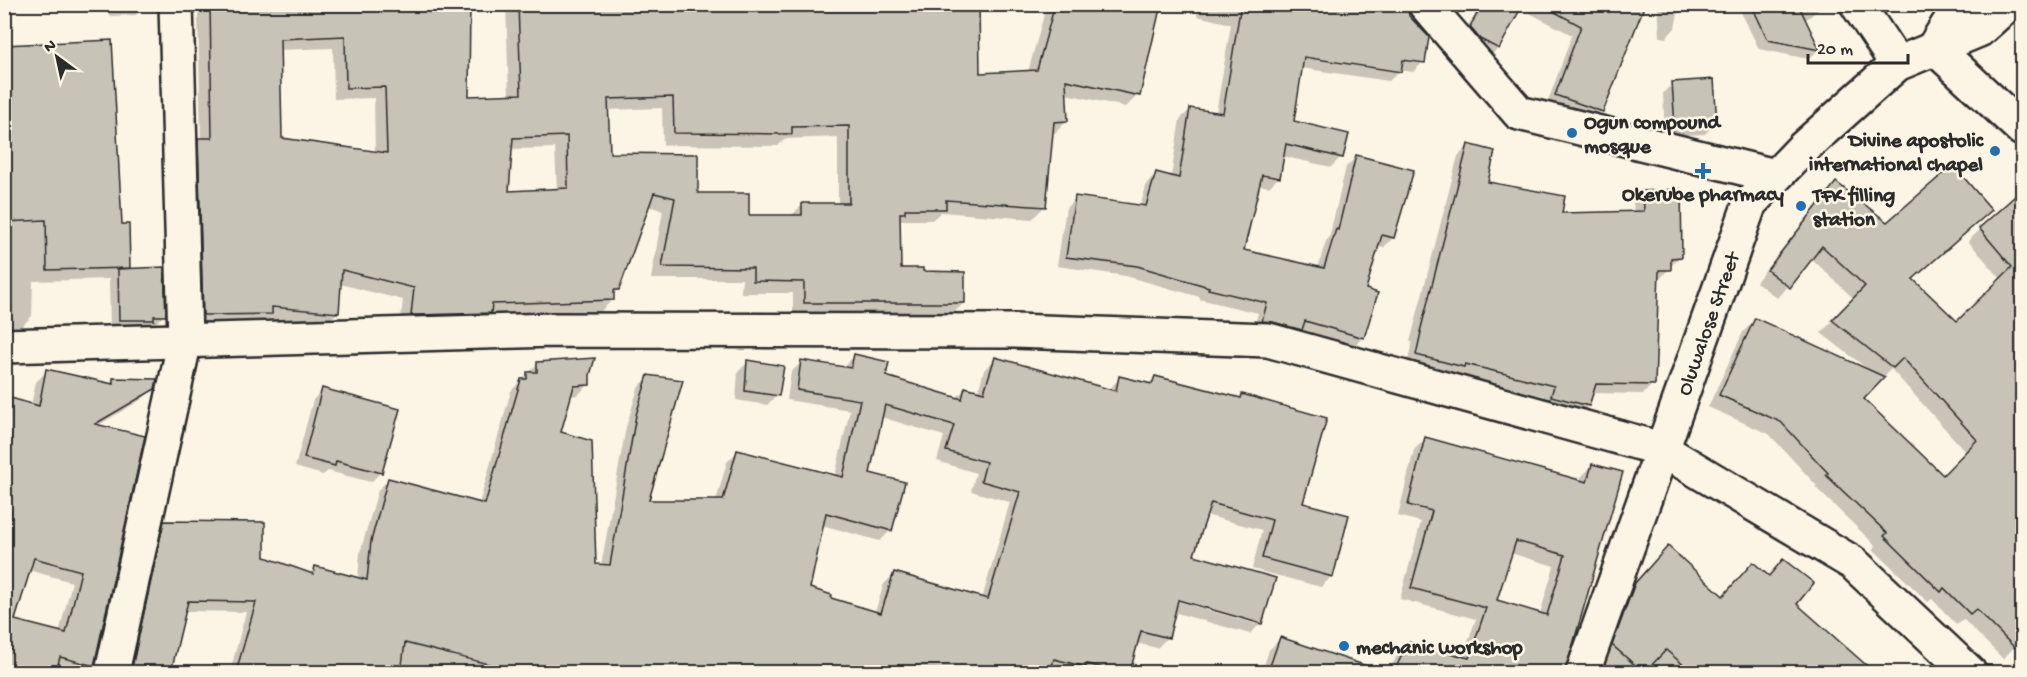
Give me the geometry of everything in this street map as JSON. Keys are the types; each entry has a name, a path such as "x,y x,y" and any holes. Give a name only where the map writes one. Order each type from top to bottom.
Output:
{"street":[{"path":"112,672 185,339 176,4"},
{"path":"1425,4 1519,113 1774,176"},
{"path":"1857,4 1897,64"},
{"path":"1961,4 1934,47 2022,129"},
{"name":"Oluwalose Street","path":"1583,672 1749,203 1803,148 1897,64 1979,30 2008,4"},
{"path":"4,346 185,339 566,330 1014,331 1268,340 1661,449 1853,563 1968,672"}],"building":[{"path":"210,4 470,4 469,96 521,94 518,4 979,4 980,73 1037,70 1055,4 1161,4 1140,96 1066,80 1068,121 1054,122 1046,207 946,200 946,209 905,209 905,213 900,213 901,268 965,272 965,303 804,303 804,282 753,281 753,268 662,267 675,198 654,193 619,290 614,290 614,300 492,304 491,313 411,315 414,288 342,270 339,313 272,307 272,314 203,315 198,138 212,138","holes":["345,36 346,88 385,87 387,153 282,138 280,39","673,97 674,133 792,134 792,127 849,126 849,203 802,203 802,215 749,215 749,193 698,193 698,154 610,153 608,99","567,136 568,188 509,191 513,138"]},
{"path":"1241,4 1407,4 1409,16 1429,37 1425,63 1403,60 1401,72 1304,57 1294,121 1349,134 1343,158 1286,144 1280,178 1262,175 1244,250 1324,268 1336,229 1338,230 1356,155 1414,170 1394,238 1382,235 1366,289 1378,293 1364,338 1305,321 1302,330 1262,321 1267,303 1208,289 1209,287 1137,266 1066,257 1075,196 1146,206 1156,172 1179,178 1190,108 1223,113"},
{"path":"1482,4 1523,4 1499,49 1480,39 1470,27"},
{"path":"1540,4 1645,4 1603,112 1555,95 1581,26"},
{"path":"1751,4 1798,4 1820,50 1768,40"},
{"path":"112,40 122,224 129,224 130,268 47,270 46,220 4,222 4,45"},
{"path":"1714,79 1717,124 1675,127 1672,82"},
{"path":"1468,144 1495,151 1488,182 1565,196 1562,213 1644,211 1643,191 1681,189 1682,257 1671,258 1671,270 1659,270 1655,385 1596,384 1589,406 1551,396 1554,386 1465,364 1464,367 1416,355"},
{"path":"1953,165 1992,210 1913,279 1957,321 2012,267 1979,228 2022,190 2022,655 1976,609 1970,614 1944,588 1941,592 1884,536 1887,533 1826,475 1828,473 1781,422 1719,395 1755,318 1885,377 1864,399 1943,475 1977,440 1903,358 1893,368 1832,320 1865,286 1822,246 1790,288 1767,270 1836,182 1887,222"},
{"path":"164,267 166,316 154,316 154,320 119,320 118,269"},
{"path":"854,354 889,362 886,376 962,399 965,387 984,392 995,357 1116,391 1119,376 1152,384 1155,376 1241,398 1242,394 1327,418 1303,503 1349,515 1333,577 1262,558 1272,520 1211,503 1194,555 1276,578 1262,624 1178,600 1169,638 1141,631 1130,672 1119,672 1087,664 1086,667 1054,659 1050,672 520,672 405,643 401,672 236,672 256,602 188,601 171,672 131,672 164,521 265,522 265,557 313,574 315,566 367,580 371,541 388,478 485,504 521,379 527,379 527,372 537,372 537,362 595,358 590,375 590,385 574,386 561,432 592,441 596,564 610,565 636,415 648,375 683,380 649,500 723,500 737,450 843,477 860,400 797,390 801,360 851,368","holes":["885,405 954,425 946,451 986,462 981,481 1020,492 988,599 894,572 881,613 831,598 832,595 810,588 826,513 892,531 905,482 870,473"]},
{"path":"747,360 784,366 779,396 745,391"},
{"path":"46,369 113,384 113,378 157,379 155,389 95,424 145,436 94,666 60,657 56,672 4,672 4,535 11,511 4,509 4,396 39,406","holes":["34,558 81,571 66,633 15,620"]},
{"path":"322,388 400,409 382,473 336,461 335,466 304,458"},
{"path":"1425,437 1587,482 1592,464 1623,472 1565,672 1394,672 1408,642 1469,658 1486,608 1411,588 1432,511 1408,505","holes":["1516,541 1565,555 1547,615 1497,600"]},
{"path":"1668,546 1723,596 1753,562 1769,576 1783,559 1814,583 1797,604 1874,672 1692,672 1666,650 1643,672 1612,645 1635,583"},
{"path":"1280,637 1373,668 1372,672 1268,672"}],"place":[{"name":"Ogun compound mosque","path":"1572,133"},
{"name":"Divine apostolic international chapel","path":"1995,151"},
{"name":"Okerube pharmacy","path":"1703,171"},
{"name":"TFK filling station","path":"1801,206"},
{"name":"mechanic workshop","path":"1344,646"}]}
